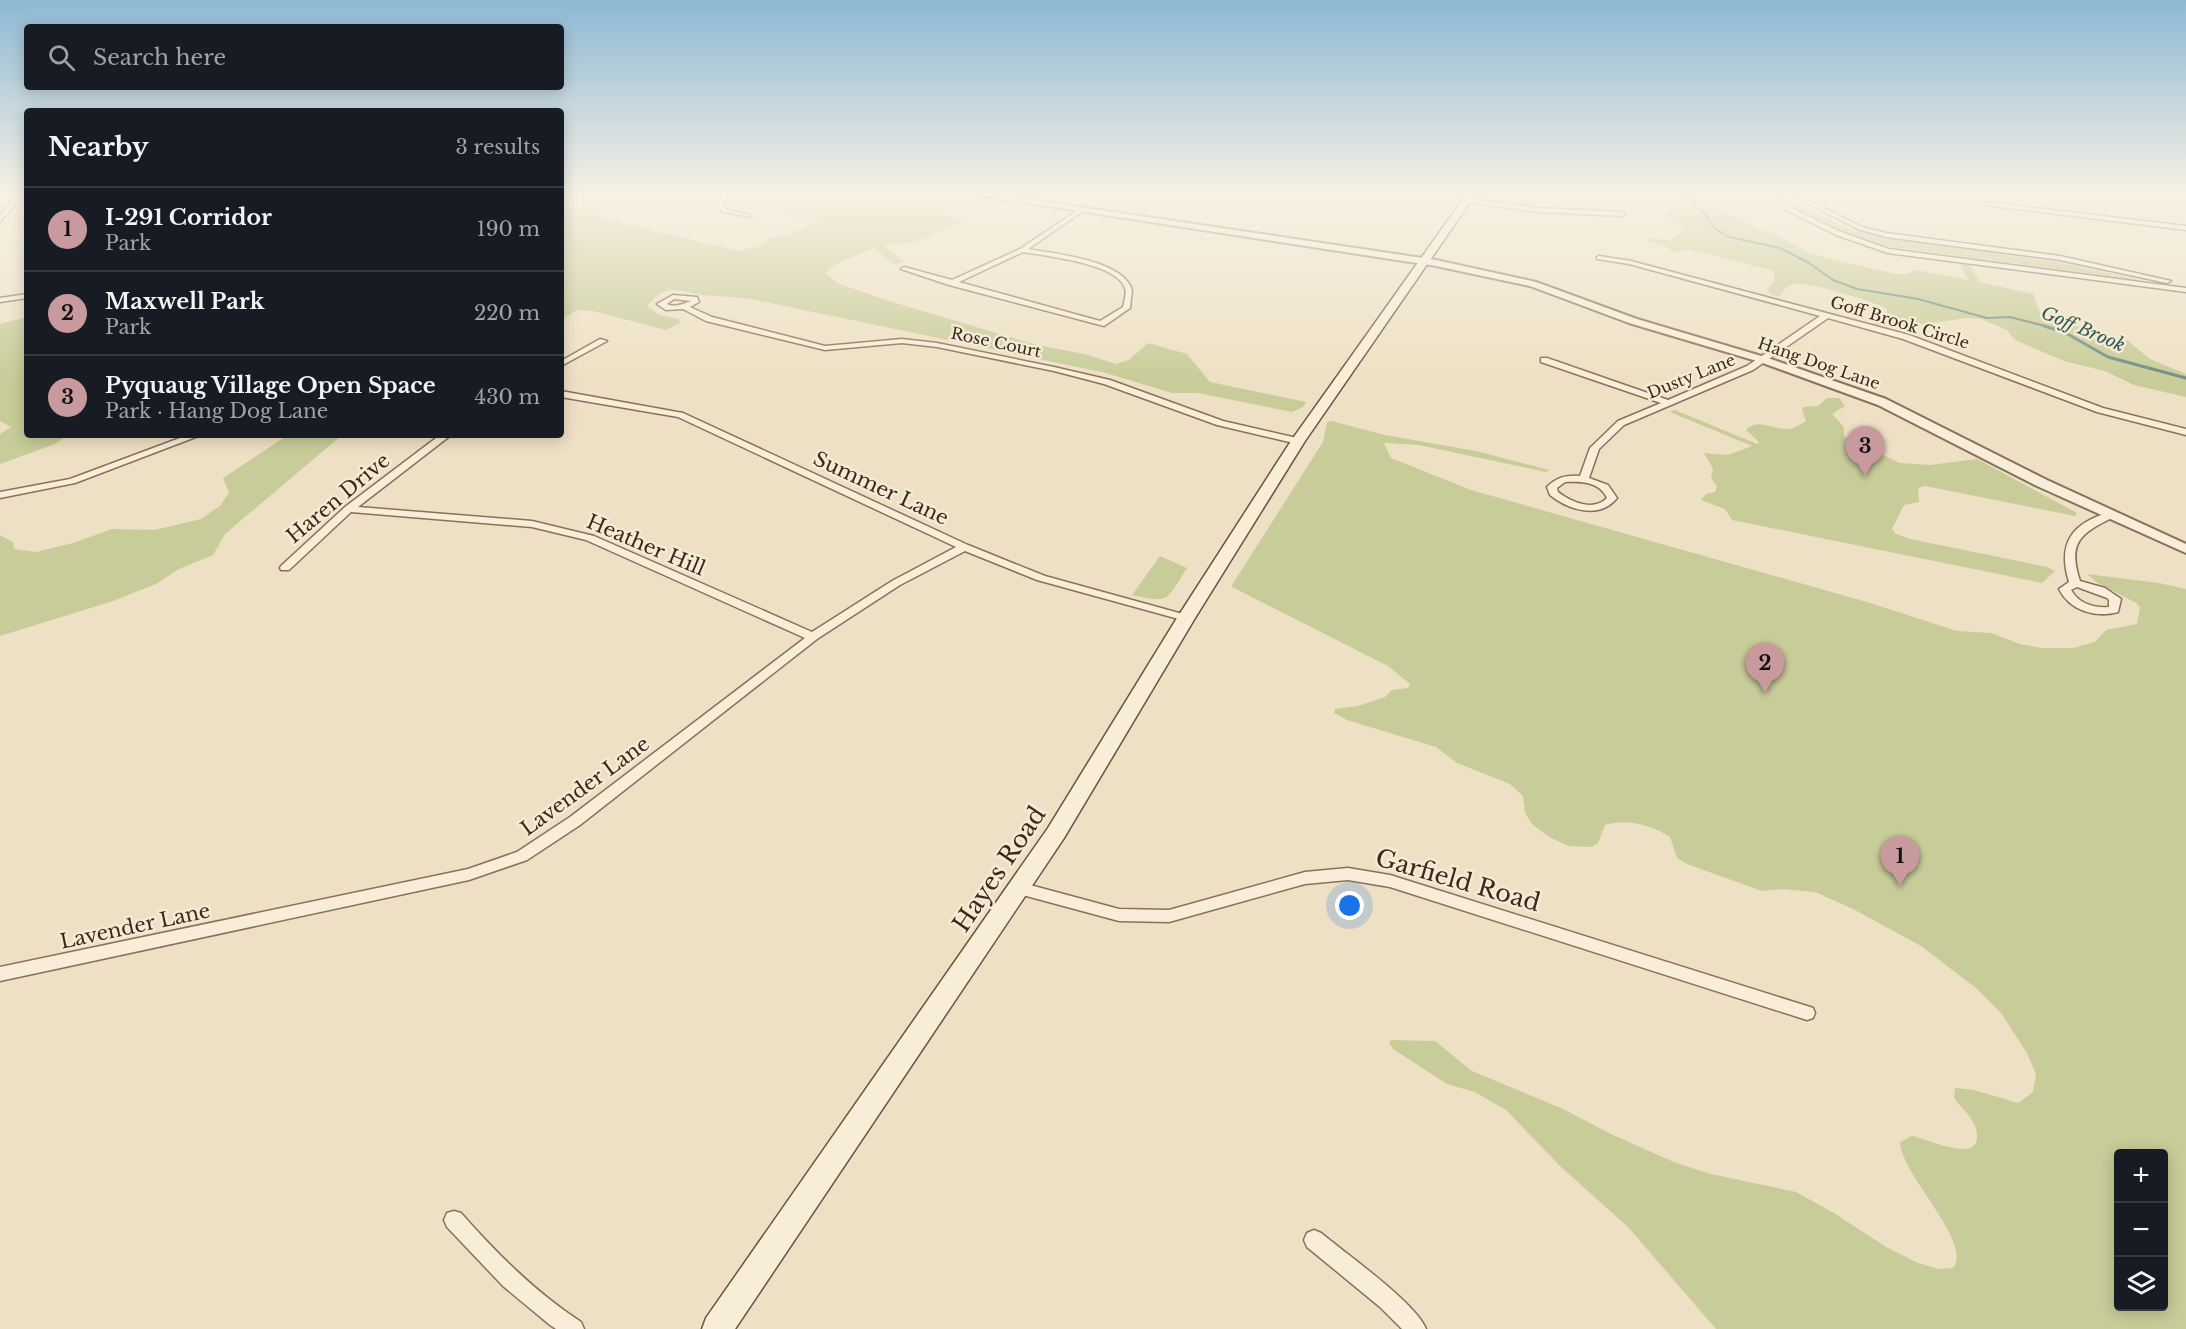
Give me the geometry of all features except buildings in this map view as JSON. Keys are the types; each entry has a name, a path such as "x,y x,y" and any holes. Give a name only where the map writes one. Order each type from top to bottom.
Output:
{"main road":[{"name":"Hayes Road","path":"717,1329 1056,833 1186,618 1303,434 1425,257"}],"street":[{"path":"952,283 1007,257"},
{"path":"904,268 1101,324 1126,308 1129,294 1127,284 1114,274 1058,257"},
{"name":"Hang Dog Lane","path":"1394,257 1472,269 1533,284 1633,321 1764,360 1882,402 2110,515 2186,549"},
{"path":"1940,257 2186,290"},
{"path":"2053,257 2186,285"},
{"name":"Goff Brook Circle","path":"1599,258 1629,262 1827,315 1947,351 2100,410 2186,432"},
{"path":"0,300 24,296"},
{"name":"Rose Court","path":"684,307 709,319 825,348 902,341 937,345 1054,369 1107,382 1220,423 1303,434"},
{"name":"Dusty Lane","path":"1584,479 1595,448 1607,434 1634,416 1764,360 1827,315"},
{"path":"564,362 603,341"},
{"path":"1544,360 1666,402"},
{"name":"Summer Lane","path":"564,395 680,415 964,547 1041,578 1186,618"},
{"path":"0,495 72,481 188,438"},
{"name":"Haren Drive","path":"285,568 349,509 442,438"},
{"path":"1563,479 1584,479 1608,490 1612,498 1609,503 1592,507 1580,506 1559,498 1553,492 1552,487 1555,482 1563,479"},
{"name":"Heather Hill","path":"349,509 532,524 590,538 813,637"},
{"path":"2075,583 2067,564 2068,549 2083,528 2110,515"},
{"name":"Lavender Lane","path":"0,974 469,874 522,856 575,822 813,637 896,583 964,547"},
{"name":"Garfield Road","path":"1019,888 1119,915 1169,916 1305,878 1348,874 1390,881 1807,1013"},
{"path":"453,1220 490,1261 542,1309 574,1329"},
{"path":"1314,1240 1388,1300 1416,1329"}],"green space":[{"path":"564,257 853,257 836,264 825,273 837,283 889,301 1033,344 1084,354 1116,364 1129,360 1148,343 1187,354 1210,382 1306,402 1303,407 1292,412 1198,393 1172,393 1106,373 739,297 703,295 679,290 666,291 654,298 647,306 659,315 679,319 680,323 666,330 593,311 577,310 564,318"},
{"path":"885,257 898,257 904,262 894,264"},
{"path":"1720,257 1824,257 1896,274 1906,274 1917,270 1968,280 1960,264 1970,265 1979,282 2033,294 2041,314 2046,318 2128,341 2150,359 2186,374 2186,397 2134,385 2105,371 2064,361 2015,340 2007,330 1981,319 1967,318 1917,325 1916,332 1912,333 1889,321 1880,326 1873,323 1888,310 1877,304 1838,292 1810,285 1793,284 1788,286 1780,296 1772,295 1767,290 1774,281 1774,271"},
{"path":"1967,257 2021,257 2063,263 2139,280"},
{"path":"24,318 24,438 64,438 55,444 0,464 0,434 11,427 0,421 0,324"},
{"path":"1827,398 1839,398 1845,406 1832,414 1844,427 1844,437 1900,463 1930,465 1977,459 2077,513 2075,516 1925,486 1918,488 1919,502 1904,505 1892,529 1896,534 1910,539 2047,567 2055,571 2042,583 1732,520 1725,509 1701,500 1706,494 1715,492 1717,486 1711,478 1713,469 1704,453 1728,455 1752,446 1670,412 1675,410 1757,444 1759,442 1746,430 1750,426 1760,424 1783,429 1793,428 1806,421 1802,410 1804,407 1818,406"},
{"path":"1331,421 1385,435 1476,451 1549,470 1546,472 1419,445 1384,443 1391,458 1471,490 1867,602 1957,631 1991,633 2020,644 2042,648 2073,648 2095,642 2106,630 2137,624 2140,607 2136,603 2096,582 2087,574 2159,583 2186,589 2186,1329 1716,1329 1628,1227 1561,1167 1506,1110 1475,1092 1447,1084 1393,1049 1389,1042 1392,1040 1435,1041 1472,1071 1563,1109 1611,1134 1676,1163 1711,1174 1796,1192 1834,1213 1886,1247 1918,1263 1939,1269 1953,1268 1957,1257 1954,1242 1903,1156 1900,1142 1912,1136 1953,1148 1972,1147 1977,1141 1975,1125 1954,1098 1955,1088 1974,1090 2018,1103 2033,1092 2036,1074 2027,1053 2001,1013 1976,988 1921,946 1853,909 1815,892 1782,889 1762,891 1687,864 1677,858 1670,837 1639,824 1622,822 1605,825 1598,843 1591,847 1569,846 1549,837 1532,824 1525,813 1523,796 1510,784 1457,763 1436,747 1347,720 1334,713 1335,709 1358,706 1385,697 1392,690 1408,688 1410,684 1388,666 1232,587 1323,442 1327,422"},
{"path":"283,438 338,438 225,534 213,555 179,569 156,584 113,601 0,636 0,535 13,542 14,549 36,552 73,543 112,529 154,530 201,519 221,505 229,492 223,478"},
{"path":"1160,556 1187,568 1171,593 1161,599 1132,595"}],"waterway":[{"name":"Goff Brook","path":"1797,257 1833,280 1857,289 1918,299 1987,318 2010,317 2049,327"},
{"name":"Goff Brook","path":"2044,326 2064,332 2108,357 2186,378"}],"place":[{"name":"Pyquaug Village Open Space","path":"1865,476"},
{"name":"Maxwell Park","path":"1765,693"},
{"name":"I-291 Corridor","path":"1900,886"}]}
